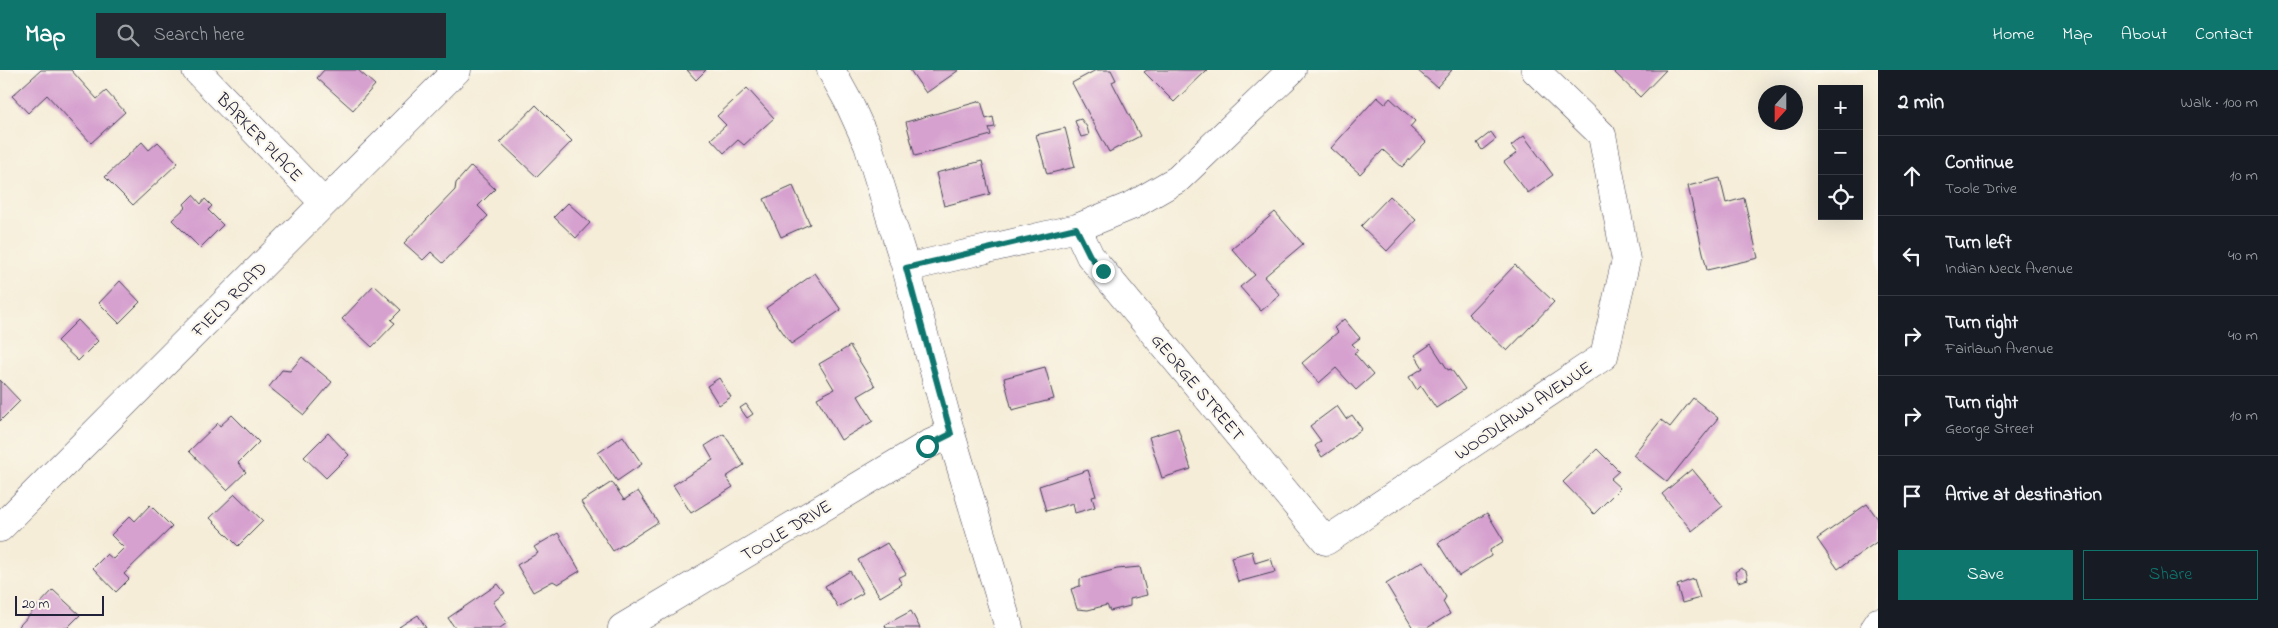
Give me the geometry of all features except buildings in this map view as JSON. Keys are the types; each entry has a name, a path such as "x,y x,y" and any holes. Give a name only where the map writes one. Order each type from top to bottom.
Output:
{"street":[{"name":"BARKER PLACE","path":"196,70 324,204"},
{"name":"FIELD ROAD","path":"0,528 457,70"},
{"path":"831,70 848,101 868,145 906,268 951,434 1009,628"},
{"path":"906,268 1076,228 1134,206 1178,179 1292,70"},
{"name":"WOODLAWN AVENUE","path":"1326,541 1604,356 1626,260 1602,135 1535,70"},
{"name":"GEORGE STREET","path":"1076,228 1090,256 1326,541"},
{"name":"TOOLE DRIVE","path":"622,628 919,450 951,434"},
{"path":"1874,628 1878,622"}],"route":[{"path":"927,446 951,434 906,268 1076,228 1090,256 1103,271"}]}
